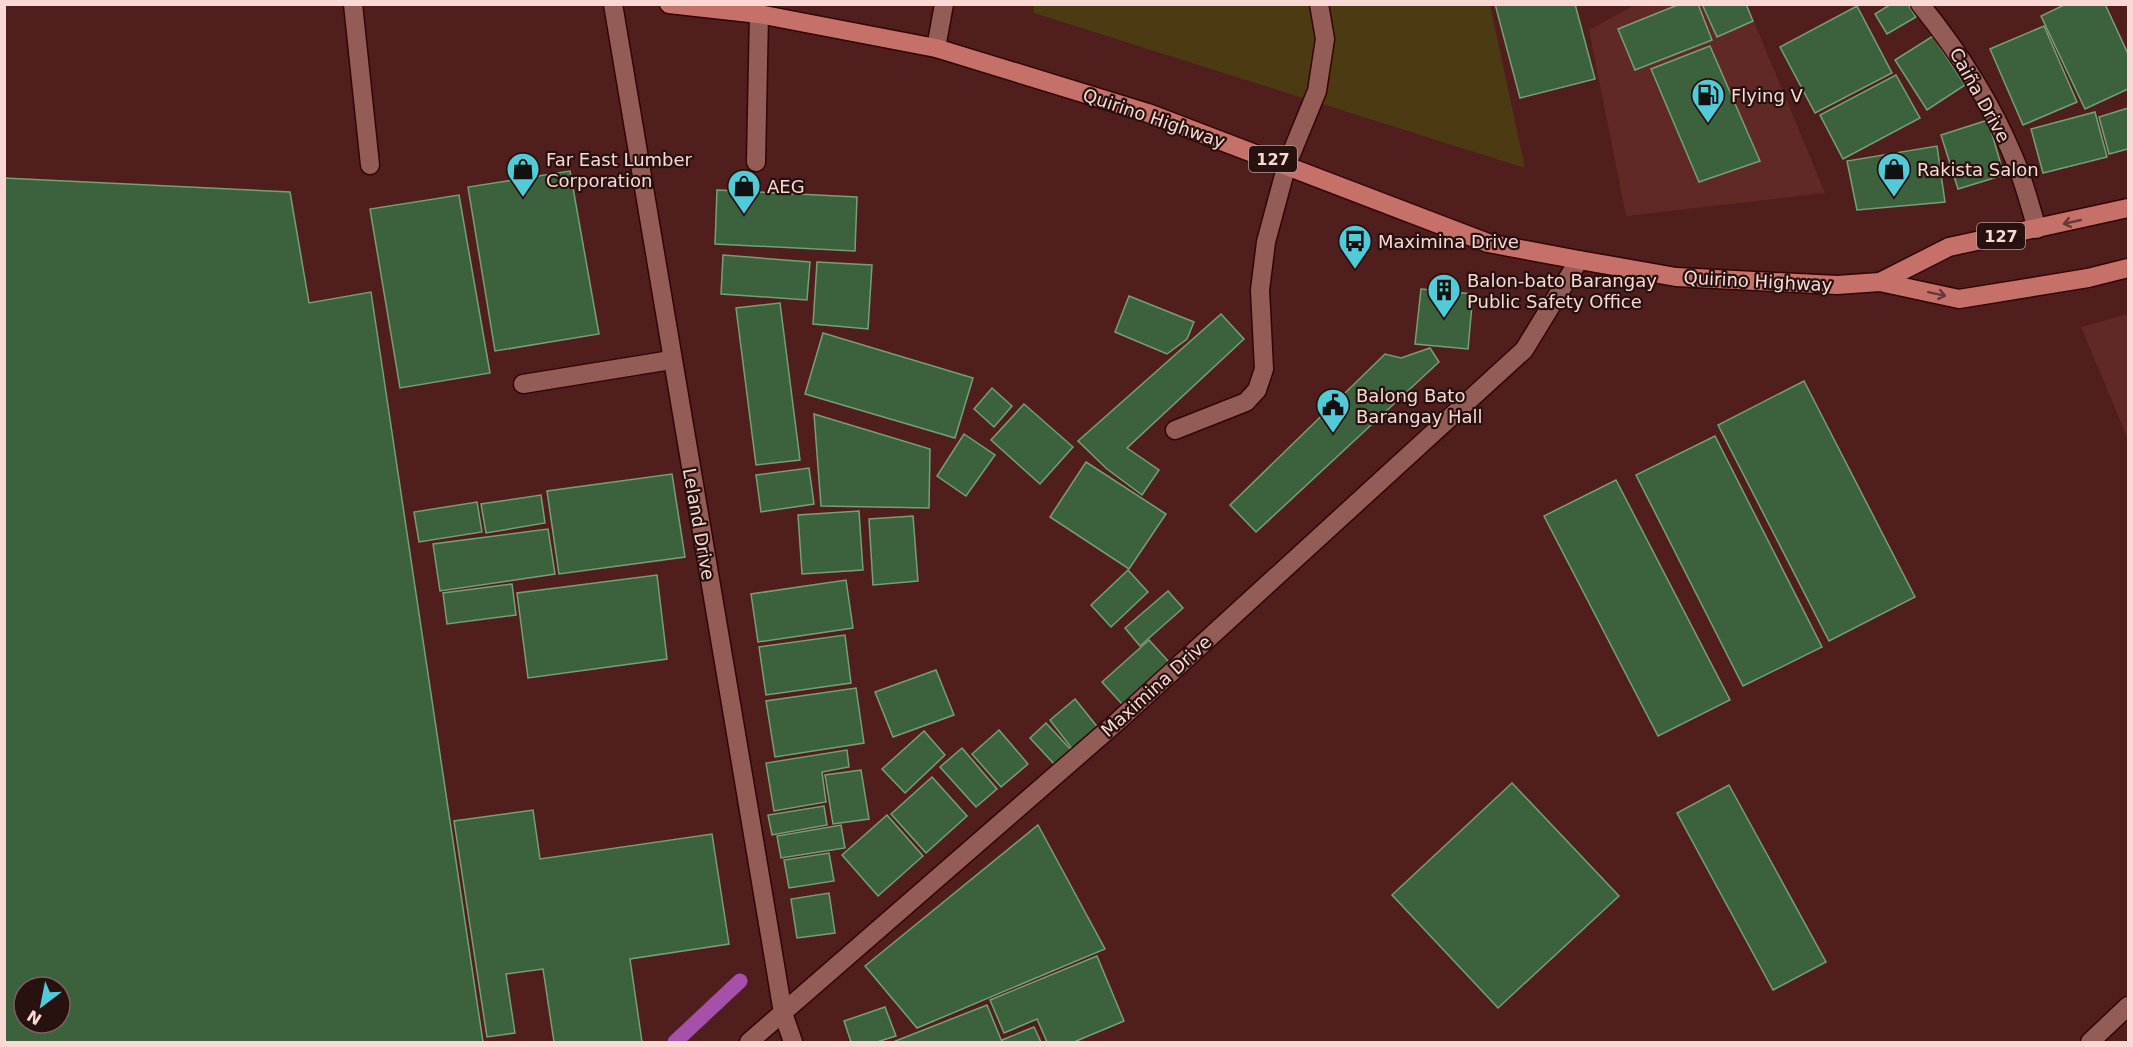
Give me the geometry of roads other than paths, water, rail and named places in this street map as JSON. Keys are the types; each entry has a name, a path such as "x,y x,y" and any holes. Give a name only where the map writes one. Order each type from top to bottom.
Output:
{"main road":[{"name":"Quirino Highway","path":"669,4 759,14 936,48 1148,113 1287,164 1488,243 1579,260 1676,277 1837,285 1880,282 1959,299 2088,278 2128,268"},
{"name":"Quirino Highway","path":"1880,282 1949,247 2128,208"}],"street":[{"path":"353,4 370,165"},
{"name":"Leland Drive","path":"613,4 671,360 783,1013 793,1042"},
{"path":"936,48 944,4"},
{"path":"1175,430 1246,402 1257,390 1264,369 1260,290 1266,242 1287,164 1317,91 1325,39 1318,4"},
{"name":"Caiña Drive","path":"1920,4 1952,44 1990,108 2015,159 2037,229"},
{"path":"756,162 759,14"},
{"name":"Maximina Drive","path":"749,1042 1118,721 1524,350 1579,260"},
{"path":"523,384 671,360"},
{"path":"2090,1042 2128,1006"}],"waterway":[{"path":"675,1042 740,981"}],"place":[{"name":"Flying V","path":"1708,124"},
{"name":"Far East Lumber Corporation","path":"523,198"},
{"name":"Rakista Salon","path":"1894,198"},
{"name":"AEG","path":"744,215"},
{"name":"Maximina Drive","path":"1355,270"},
{"name":"Balon-bato Barangay Public Safety Office","path":"1444,319"},
{"name":"Balong Bato Barangay Hall","path":"1333,434"}]}
